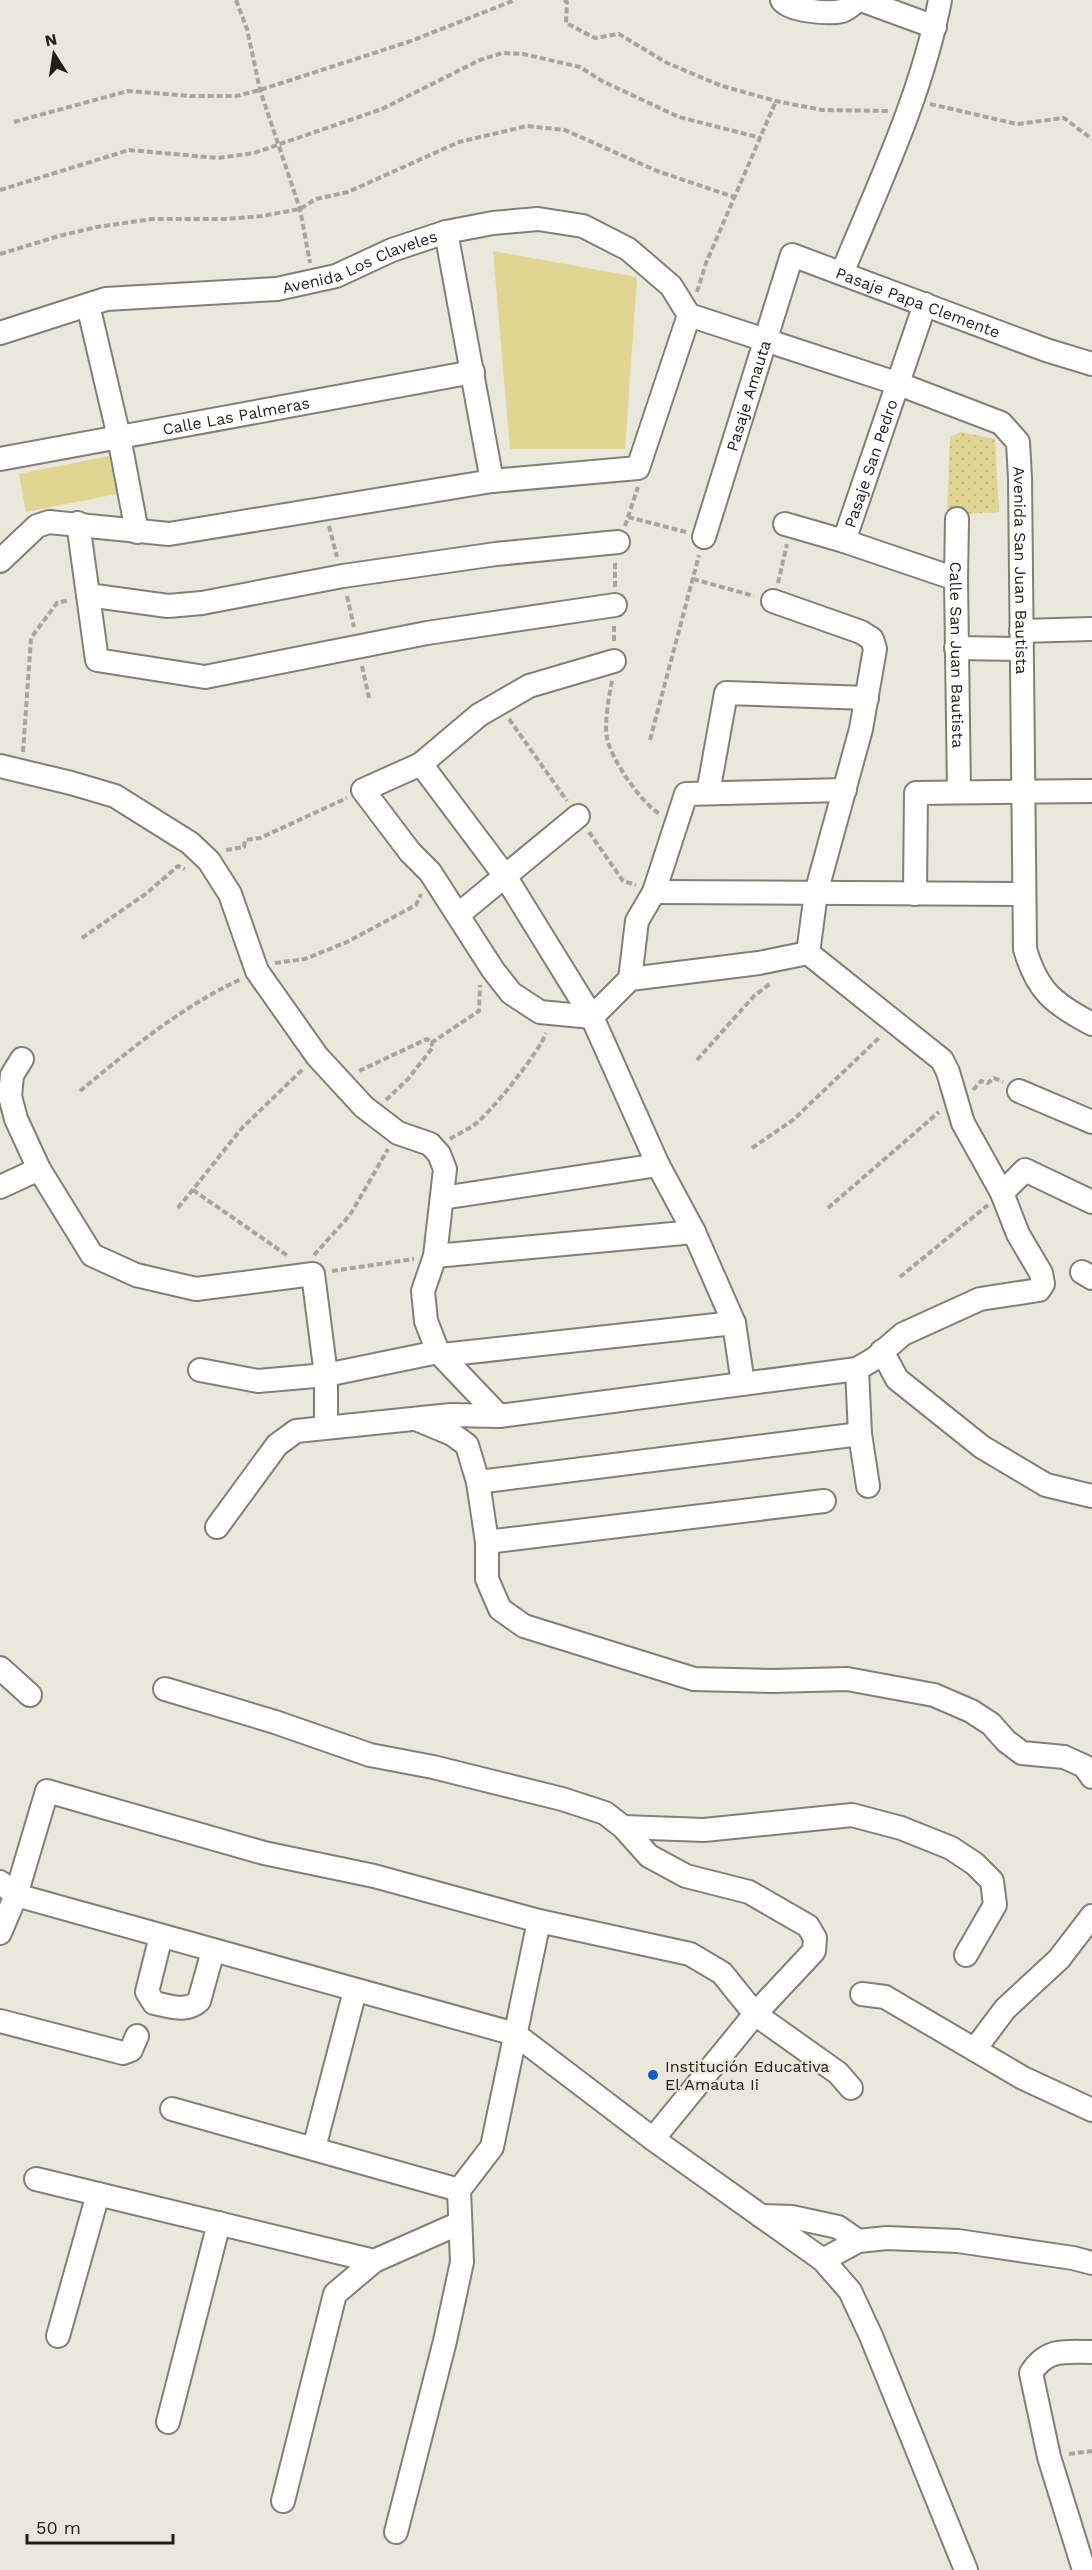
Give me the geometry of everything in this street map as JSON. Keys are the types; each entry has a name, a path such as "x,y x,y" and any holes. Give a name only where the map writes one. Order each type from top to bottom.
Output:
{"street":[{"path":"782,0 788,7 837,11 860,0 935,27"},
{"path":"842,273 910,105 935,27 940,0"},
{"name":"Avenida Los Claveles","path":"0,333 106,299 277,289 336,276 392,250 446,232 493,223 538,219 583,226 628,249 671,286 689,315"},
{"path":"446,232 492,481"},
{"name":"Pasaje Papa Clemente","path":"792,255 1046,350 1092,364"},
{"name":"Pasaje Amauta","path":"704,537 792,255"},
{"path":"88,304 119,437 137,532"},
{"name":"Pasaje San Pedro","path":"844,541 925,304"},
{"path":"0,561 37,526 49,522 78,523 137,532 169,534 492,481 638,468 689,315"},
{"name":"Avenida San Juan Bautista","path":"689,315 899,384 1001,423 1018,442 1025,949 1032,973 1047,994 1071,1013 1092,1024"},
{"name":"Calle Las Palmeras","path":"0,459 473,372"},
{"name":"Calle San Juan Bautista","path":"957,519 956,648 959,792"},
{"path":"78,523 97,660 205,677 427,633 615,604"},
{"path":"788,525 844,541 956,579"},
{"path":"88,595 168,606 202,603 343,576 496,554 618,542"},
{"path":"773,601 861,632 872,639 875,649 867,698 845,790 816,893 808,953"},
{"path":"956,648 1092,629"},
{"path":"614,661 529,686 479,716 421,764 363,790 410,852 430,872 490,965 511,993 540,1012 592,1017 630,980 759,963 808,953"},
{"path":"708,793 726,693 867,698"},
{"path":"421,764 505,876 592,1017 658,1165 694,1232 734,1323 743,1384"},
{"path":"7,768 115,796 190,843 206,858 230,894 257,971 317,1056 372,1113 398,1132 430,1144 439,1154 445,1169 435,1256 423,1291 426,1321 440,1354 499,1416"},
{"path":"630,980 637,921 654,892 686,794 845,790"},
{"path":"915,894 916,793 1092,791"},
{"path":"459,914 578,816"},
{"path":"654,892 1023,894"},
{"path":"217,1527 277,1446 296,1431 451,1415 499,1416 857,1369 903,1334 980,1299 1039,1290 1043,1284 1041,1274 1018,1234 1002,1193 963,1123 948,1072 942,1060 808,953"},
{"path":"22,1059 12,1075 10,1096 16,1119 39,1169 92,1255 136,1275 196,1289 308,1270 326,1375 326,1427"},
{"path":"1019,1091 1092,1122"},
{"path":"442,1198 658,1165"},
{"path":"0,1188 39,1169"},
{"path":"1002,1193 1025,1170 1092,1202"},
{"path":"435,1256 694,1232"},
{"path":"200,1370 258,1381 326,1375 440,1354 734,1323"},
{"path":"882,1351 897,1379 982,1447 1046,1485 1092,1496"},
{"path":"857,1369 860,1434 868,1486"},
{"path":"414,1419 452,1434 467,1445 478,1482 487,1542 488,1579 500,1609 524,1626 694,1679 772,1681 846,1679 934,1695 992,1724 1006,1741 1022,1753 1064,1757 1084,1766 1092,1777"},
{"path":"478,1482 860,1434"},
{"path":"487,1542 825,1501"},
{"path":"0,1668 30,1695"},
{"path":"165,1689 275,1722 370,1755 433,1767 562,1799 604,1813 623,1827 649,1856 686,1876 749,1892 808,1926 815,1938 814,1952 755,2014 653,2139"},
{"path":"1,1926 8,1888 47,1791 264,1853 374,1876 539,1921 690,1954 722,1973 755,2014 838,2073 851,2088"},
{"path":"623,1827 704,1830 852,1815 901,1828 951,1848 975,1864 992,1881 995,1905 966,1955"},
{"path":"8,1888 213,1951 515,2034 653,2139 823,2260 850,2291 871,2336 966,2570"},
{"path":"975,2049 1005,2009 1059,1959 1092,1916"},
{"path":"396,2532 445,2341 462,2262 459,2190 492,2147 539,1921"},
{"path":"161,1936 147,1992 154,2003 184,2009 193,2007 199,2001 213,1951"},
{"path":"314,2148 355,1991"},
{"path":"861,1994 885,1997 1023,2078 1092,2110"},
{"path":"0,2022 123,2053 131,2050 137,2036"},
{"path":"172,2109 459,2190"},
{"path":"36,2179 374,2261"},
{"path":"58,2336 98,2194"},
{"path":"761,2216 792,2217 838,2227 858,2241"},
{"path":"168,2422 219,2223"},
{"path":"283,2501 335,2294 374,2261 460,2223"},
{"path":"823,2260 858,2241 887,2238 957,2241 1073,2258 1092,2263"},
{"path":"1084,2570 1049,2457 1030,2373 1040,2358 1059,2352 1092,2352"}],"path":[{"path":"236,0 247,29 260,90 300,209 314,281"},
{"path":"14,122 128,91 191,96 236,96 411,41 515,0"},
{"path":"564,0 567,2 566,23 595,38 619,34 667,63 722,86 776,101 822,110 910,105 1017,124 1064,118 1092,138"},
{"path":"0,190 129,150 218,158 254,153 382,109 480,60 502,53 523,54 580,67 602,81 679,117 761,138"},
{"path":"706,263 776,101"},
{"path":"0,254 97,227 152,219 250,217 300,209 316,199 348,192 459,142 527,126 565,130 657,171 734,197"},
{"path":"325,510 343,576 369,698"},
{"path":"628,517 704,537 650,740"},
{"path":"693,579 773,601 788,525"},
{"path":"7,768 22,761 31,638 57,603 88,595"},
{"path":"82,938 147,893 178,866 188,869 206,858 223,857 222,850 244,848 245,840 260,838 363,790"},
{"path":"80,1091 141,1040 207,994 270,963 305,959 347,942 416,905 430,872"},
{"path":"431,1043 479,1011 480,986 490,965"},
{"path":"697,1060 754,996 772,982"},
{"path":"439,1154 451,1138 476,1124 521,1072 543,1043 553,1014"},
{"path":"752,1148 792,1119 894,1023"},
{"path":"340,1081 426,1039 431,1043 433,1047 408,1079 372,1113"},
{"path":"178,1209 242,1128 317,1056"},
{"path":"828,1208 955,1098 963,1100 981,1081 988,1083 994,1078 1019,1091"},
{"path":"308,1270 350,1215 398,1132"},
{"path":"193,1190 308,1270 435,1256"},
{"path":"900,1277 1002,1193"}],"shaded area":[{"path":"493,251 637,277 625,449 510,449"},
{"path":"961,432 995,439 999,512 947,515 950,437"},
{"path":"109,456 117,494 26,512 19,474"}],"place":[{"name":"Institución Educativa El Amauta Ii","path":"653,2075"}]}
